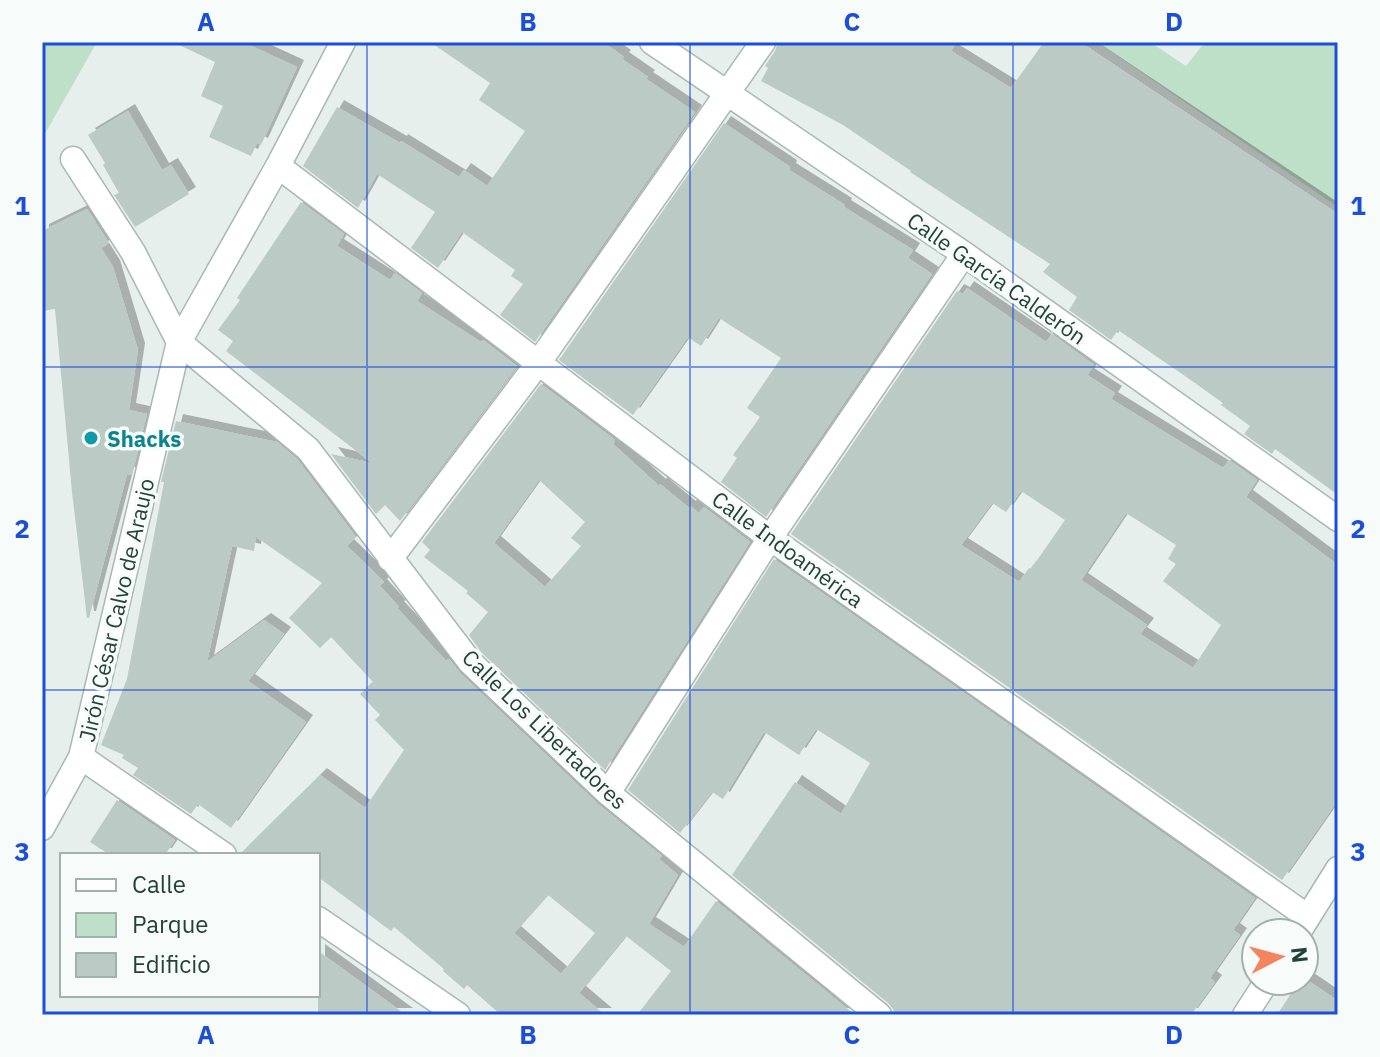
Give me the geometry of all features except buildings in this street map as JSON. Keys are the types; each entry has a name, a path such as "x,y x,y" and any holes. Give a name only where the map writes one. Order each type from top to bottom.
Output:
{"street":[{"name":"Jirón César Calvo de Araujo","path":"42,828 81,757 179,342 278,166 343,42"},
{"name":"Calle García Calderón","path":"652,42 964,254 1338,519"},
{"path":"390,559 539,362 763,42"},
{"path":"73,159 133,252 179,342"},
{"name":"Calle Indoamérica","path":"278,166 770,538 1292,917"},
{"path":"608,793 770,538 964,254"},
{"name":"Calle Los Libertadores","path":"179,342 308,449 470,662 608,793 879,1015"},
{"path":"81,757 221,853"},
{"path":"1308,917 1338,869"},
{"path":"320,920 458,1015"},
{"path":"1245,1015 1257,997"}],"green space":[{"path":"42,42 97,42 42,139"},
{"path":"1097,42 1150,42 1186,66 1205,42 1338,42 1338,207"}],"place":[{"name":"Shacks","path":"91,438"}]}
